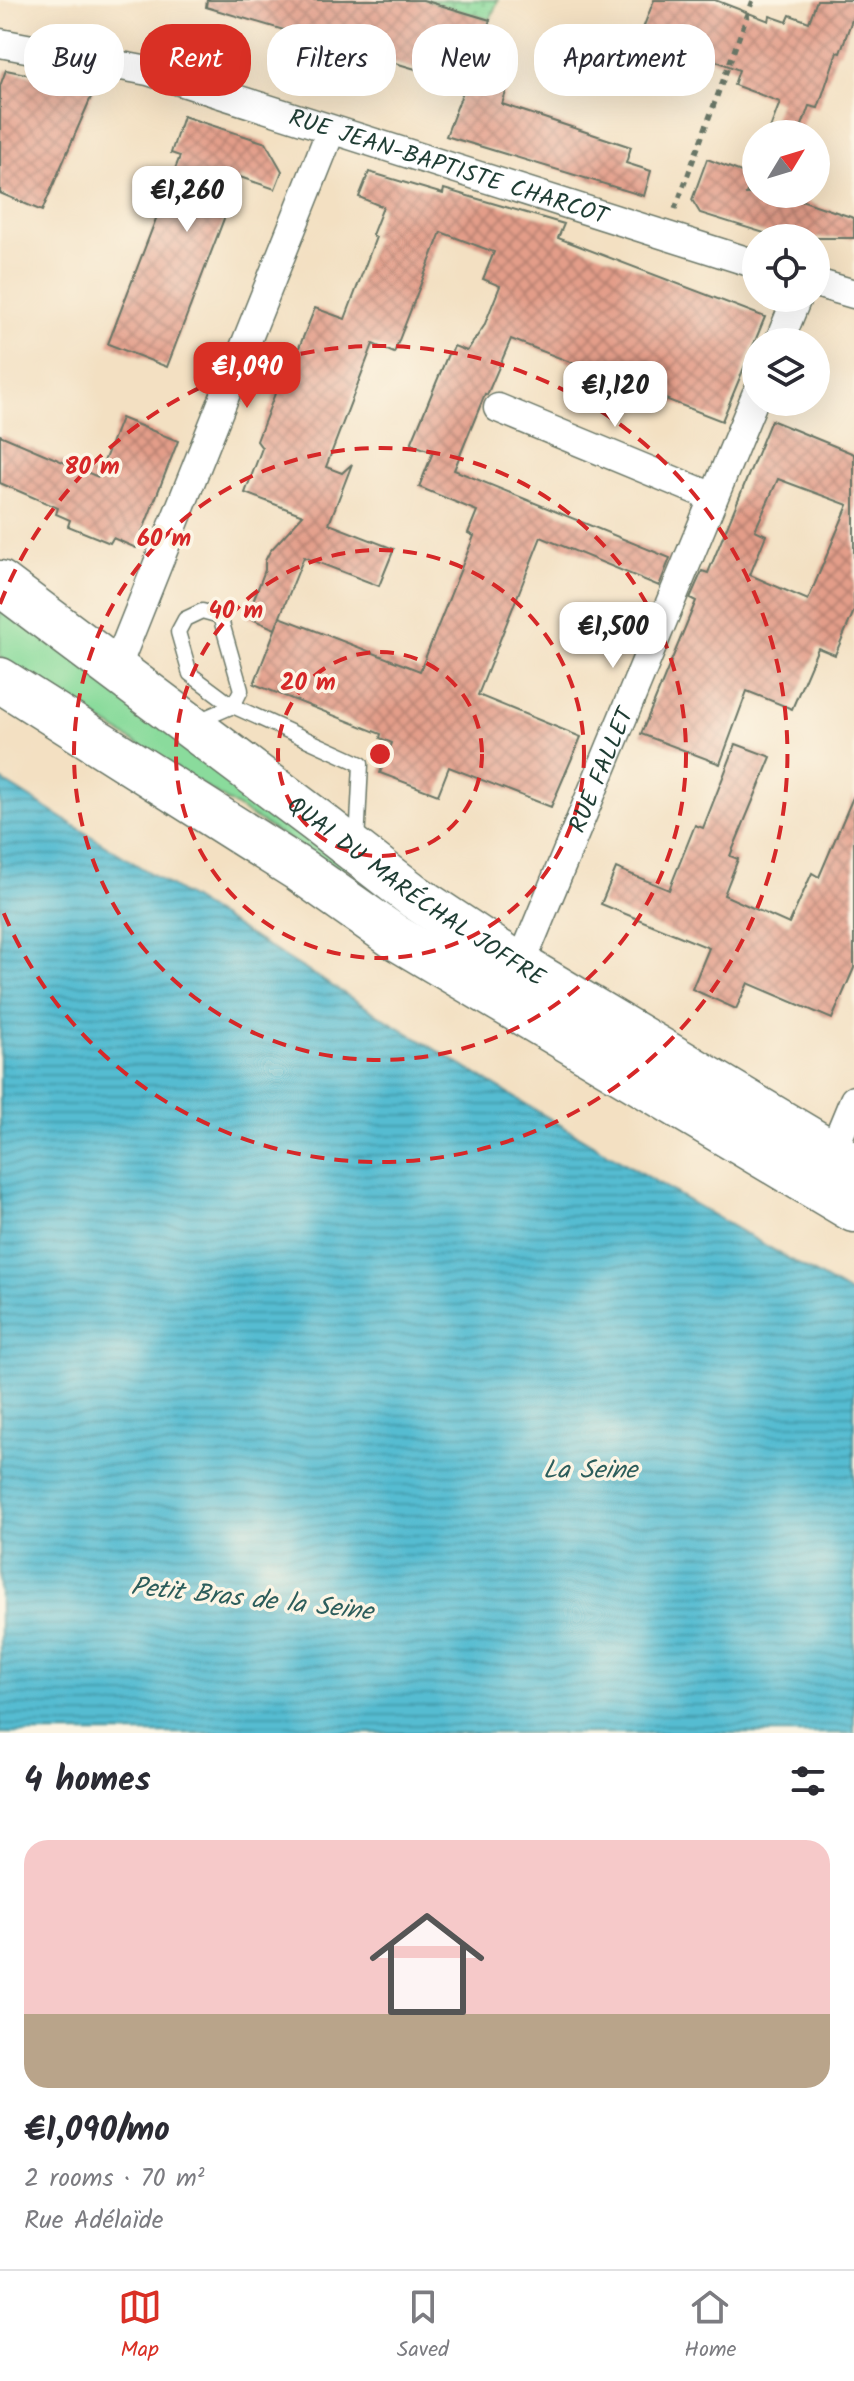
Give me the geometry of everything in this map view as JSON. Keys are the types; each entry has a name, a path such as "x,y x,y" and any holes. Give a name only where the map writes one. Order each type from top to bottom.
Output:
{"main road":[{"name":"QUAI DU MARÉCHAL JOFFRE","path":"0,583 415,897 520,966 843,1159"},
{"name":"QUAI DU MARÉCHAL JOFFRE","path":"0,680 300,870 395,937 854,1210"}],"street":[{"name":"RUE JEAN-BAPTISTE CHARCOT","path":"0,43 148,71 742,260"},
{"path":"115,671 331,130"},
{"path":"830,287 854,294"},
{"path":"498,408 713,497"},
{"name":"RUE FALLET","path":"520,966 747,416"},
{"path":"843,1159 854,1100"}],"lane":[{"path":"188,725 233,706 241,690 220,616 202,611 185,619 178,632 190,674 233,706 361,764 356,851"}],"path":[{"path":"665,235 753,0"}],"green space":[{"path":"423,0 498,0 490,20"},
{"path":"0,603 348,861 343,874 0,657"}],"water":[{"path":"0,779 424,1042 854,1296 854,1733 0,1733"}],"building":[{"path":"207,0 423,0 490,20 488,24 412,24 412,68 396,63 396,24 267,25 206,7"},
{"path":"654,0 715,0 769,21 770,16 787,22 790,15 809,22 817,0 854,0 854,14 818,108 809,106 804,120 773,120 780,102 734,85 739,70 715,60 715,24 645,24"},
{"path":"6,70 24,74 24,96 92,96 42,211 0,193 0,86"},
{"path":"461,96 505,96 502,104 631,147 626,163 651,171 644,196 446,136"},
{"path":"183,116 266,143 282,171 275,189 240,177 167,367 108,344 180,156 171,153"},
{"path":"707,159 742,172 742,208 824,208 854,218 854,238 830,238 830,224 742,226 700,213 692,200"},
{"path":"369,172 443,194 444,189 564,224 558,238 742,308 742,312 765,317 760,328 742,328 742,373 722,421 511,339 485,394 454,470 670,558 659,586 541,537 478,695 581,737 551,807 449,767 438,795 380,773 392,743 380,738 381,734 254,684 280,617 420,671 474,536 468,533 477,511 419,487 433,452 411,444 448,354 454,346 467,351 484,326 500,286 483,279 494,252 441,232 394,353 373,344 326,467 342,473 352,464 329,524 394,549 379,586 304,557 275,629 247,617 270,551 303,515 245,493 262,448 257,441 290,354 298,350 315,308 345,319 376,237 372,235 383,207 359,197"},
{"path":"121,418 178,441 136,548 113,538 110,543 68,526 70,520 56,514 58,508 0,483 0,435 98,477"},
{"path":"771,420 854,454 854,611 835,655 818,648 792,709 747,691 720,764 641,734 696,601 690,598 702,571 708,573","holes":["778,479 848,505 808,600 750,575 766,535 755,530"]},
{"path":"736,744 771,757 730,856 738,859 724,895 789,924 812,873 819,877 854,795 854,968 832,1019 748,983 736,1009 692,989 709,948 601,904 616,868 669,890 695,825 703,828"}],"water label":[{"name":"La Seine","path":"590,1469"},
{"name":"Petit Bras de la Seine","path":"252,1598"}]}
